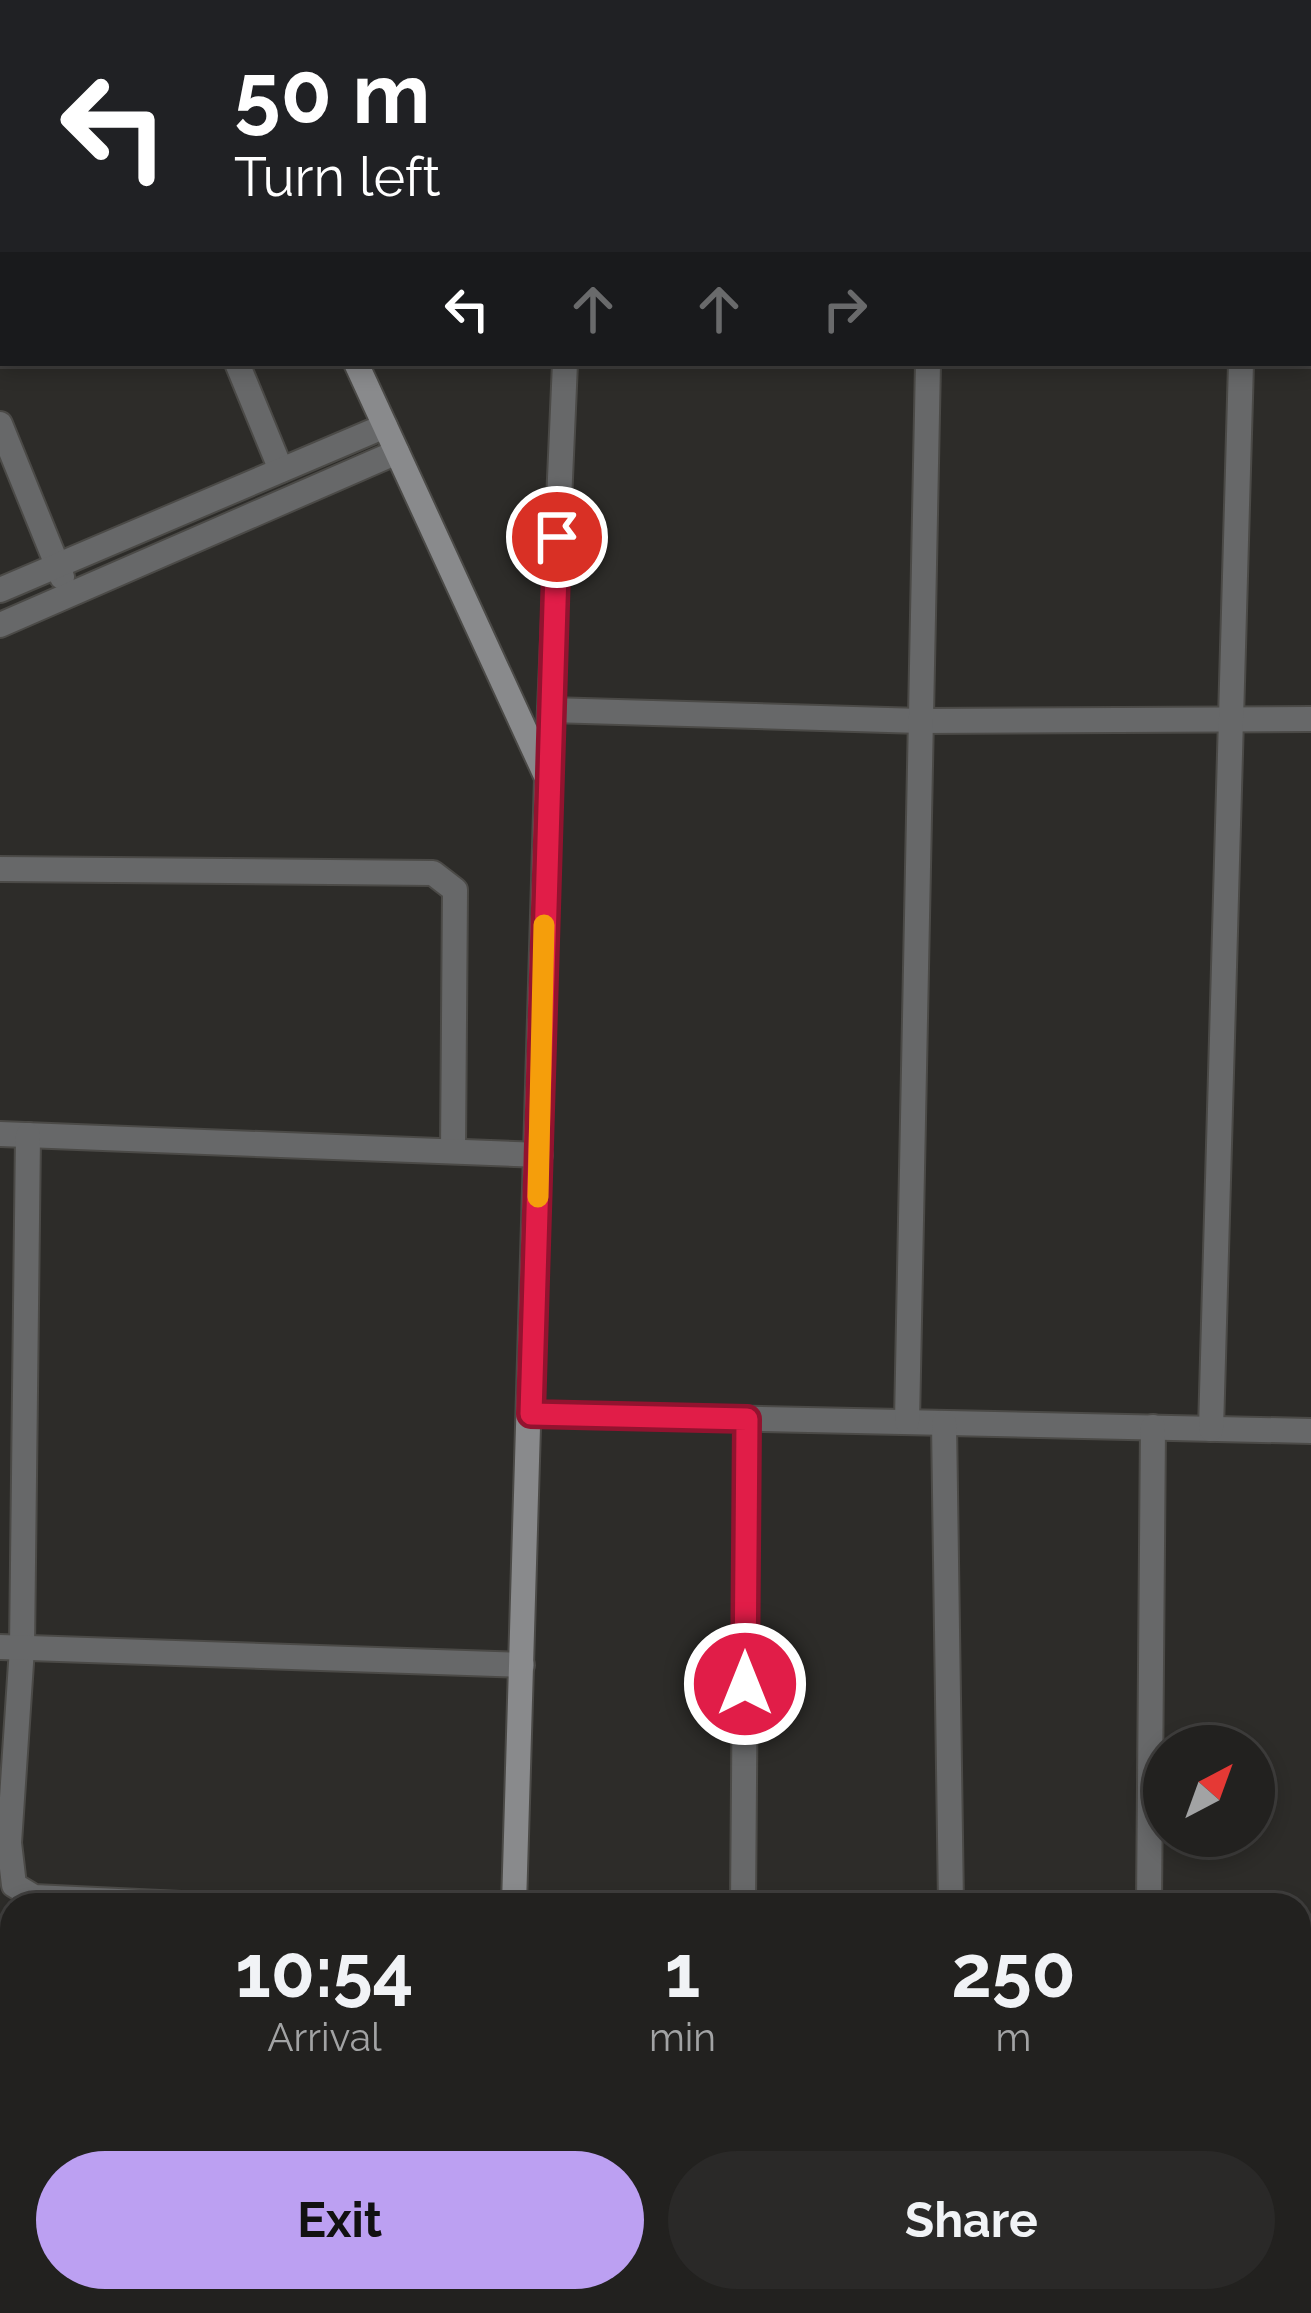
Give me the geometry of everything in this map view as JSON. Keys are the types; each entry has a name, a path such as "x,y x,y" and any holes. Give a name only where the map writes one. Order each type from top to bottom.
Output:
{"street":[{"path":"238,366 281,470"},
{"path":"357,366 547,778"},
{"path":"514,1893 540,1155 547,778 565,366"},
{"path":"907,1422 928,366"},
{"path":"1211,1429 1241,366"},
{"path":"0,424 70,595"},
{"path":"0,590 385,426"},
{"path":"0,626 397,452"},
{"path":"550,710 921,721 1311,719"},
{"path":"0,869 433,873 447,880 454,890 453,1151"},
{"path":"0,1134 540,1155"},
{"path":"26,1893 14,1885 8,1843 12,1405 28,1135"},
{"path":"531,1414 1311,1431"},
{"path":"743,1893 747,1419"},
{"path":"944,1423 951,1893"},
{"path":"1149,1893 1153,1427"},
{"path":"11,1648 522,1665"}],"slow traffic":[{"path":"538,1197 544,925"}],"route":[{"path":"557,537 531,1414 747,1419 745,1684"}]}
